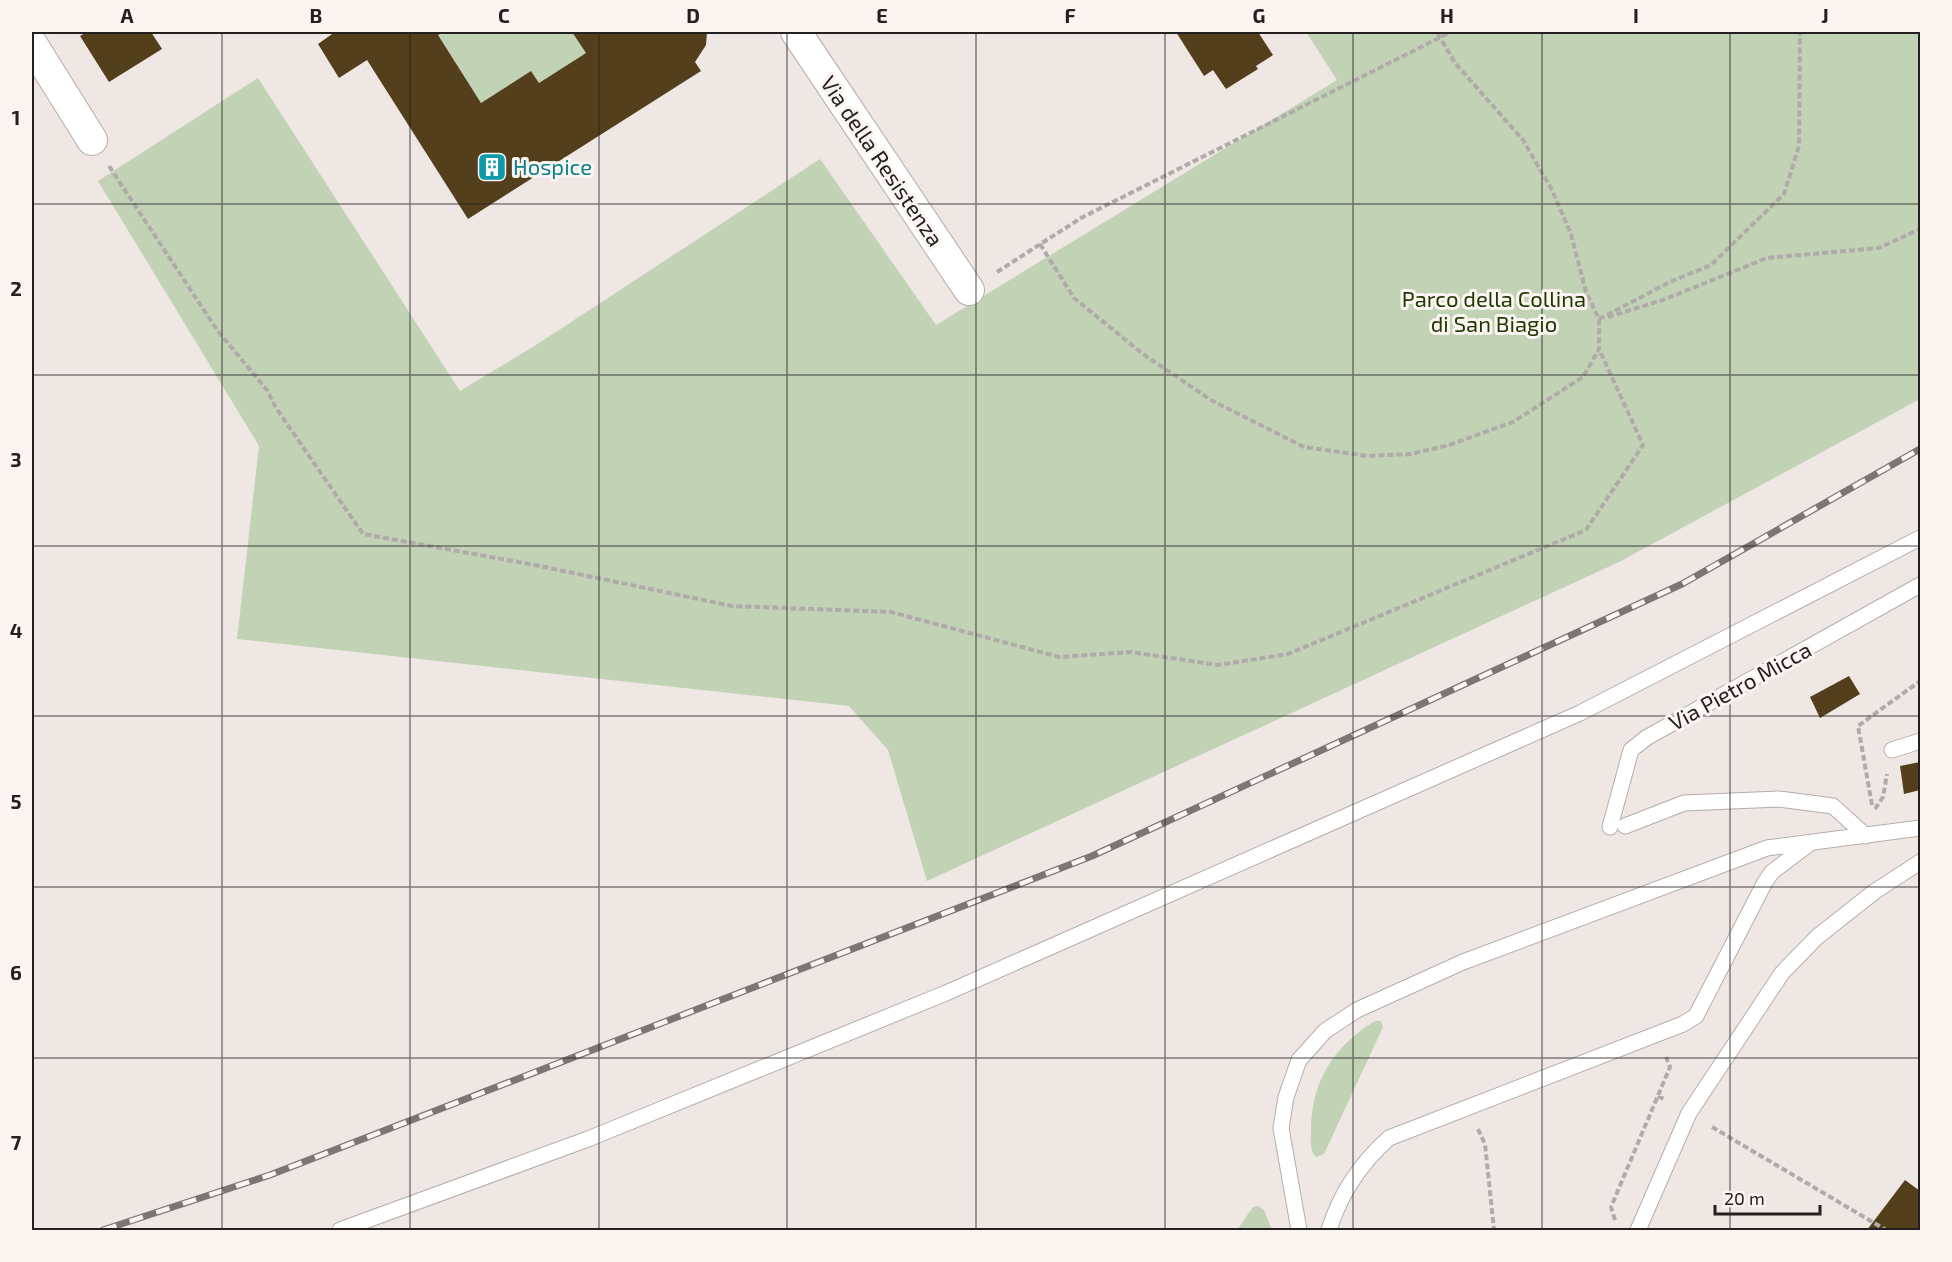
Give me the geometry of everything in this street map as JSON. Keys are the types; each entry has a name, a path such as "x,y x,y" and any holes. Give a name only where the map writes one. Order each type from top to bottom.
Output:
{"street":[{"name":"Via della Resistenza","path":"796,32 951,244 969,290"},
{"path":"32,44 92,140"}],"lane":[{"path":"340,1230 588,1138 946,993 1580,713 1920,538"},
{"name":"Via Pietro Micca","path":"1866,836 1833,806 1779,799 1684,803 1618,826 1630,750 1920,585"},
{"path":"1892,750 1920,741"},
{"path":"1299,1230 1281,1128 1286,1097 1299,1060 1324,1031 1357,1010 1463,962 1767,848 1920,828"},
{"path":"1329,1230 1337,1207 1370,1155 1389,1138 1656,1035 1696,1016 1765,882 1772,872 1812,843"},
{"path":"1638,1230 1689,1113 1782,973 1825,930 1874,891 1920,862"}],"path":[{"path":"92,140 217,330 267,390 276,408 363,534 535,565 732,606 891,612 1059,657 1131,651 1218,665 1288,654 1586,530 1643,445 1599,350 1599,319 1586,292 1571,234 1552,190 1523,140 1455,63 1437,32"},
{"path":"969,290 1082,218 1451,32"},
{"path":"1599,319 1670,282 1711,265 1784,194 1799,146 1800,32"},
{"path":"1599,319 1663,300 1767,258 1880,248 1920,229"},
{"path":"1040,244 1074,298 1143,354 1211,400 1305,447 1367,456 1411,454 1449,445 1513,422 1583,376 1599,350"},
{"path":"1873,812 1883,797 1892,750"},
{"path":"1617,1227 1611,1207 1670,1067 1656,1035"},
{"path":"1658,1096 1886,1230"},
{"path":"1467,1106 1485,1144 1494,1230"}],"green space":[{"path":"444,32 572,32 586,53 539,83 531,71 481,103 438,35"},
{"name":"Parco della Collina di San Biagio","path":"1306,32 1920,32 1920,399 1619,562 927,881 888,750 849,706 237,639 259,446 98,181 258,78 460,391 536,345 820,159 936,325 1337,80"},
{"path":"1375,1021 1381,1021 1383,1027 1324,1154 1316,1157 1311,1148 1311,1131 1315,1096 1320,1081 1337,1054 1348,1042"},
{"path":"1258,1206 1264,1210 1272,1230 1237,1230 1253,1207"}],"building":[{"path":"87,32 151,32 162,49 109,82 80,36"},
{"name":"Hospice","path":"335,32 444,32 438,35 481,103 531,71 539,83 586,53 572,32 707,32 706,45 695,62 701,71 468,219 367,60 339,78 318,44"},
{"path":"1176,32 1258,32 1273,55 1256,66 1258,69 1226,89 1213,70 1204,76"},
{"path":"1849,676 1860,694 1820,718 1810,697"},
{"path":"1920,762 1920,790 1904,794 1900,766"},
{"path":"1905,1180 1920,1191 1920,1230 1867,1230"}],"railway":[{"path":"103,1230 270,1175 1092,856 1682,584 1920,449"}],"place":[{"name":"Hospice","path":"492,167"}]}
